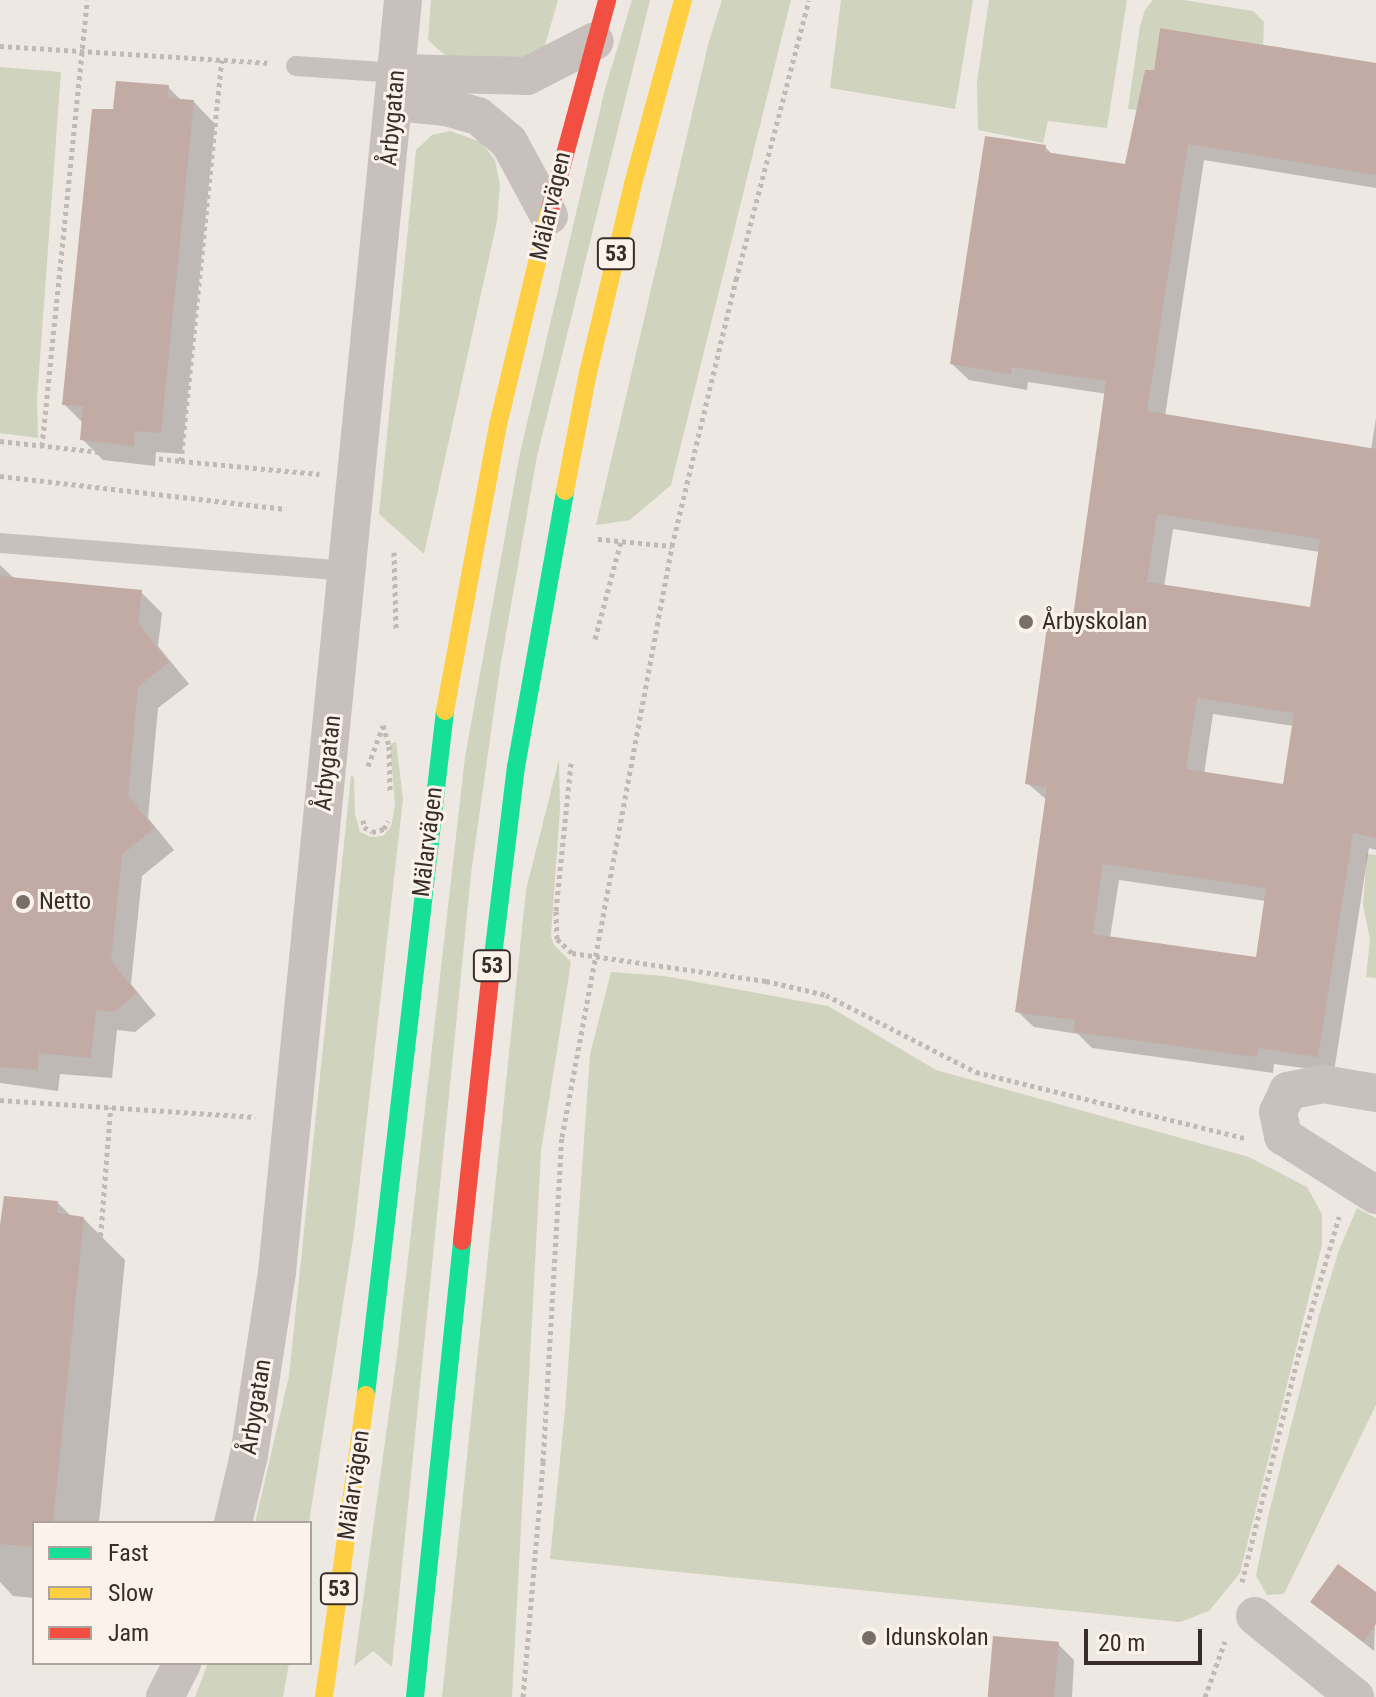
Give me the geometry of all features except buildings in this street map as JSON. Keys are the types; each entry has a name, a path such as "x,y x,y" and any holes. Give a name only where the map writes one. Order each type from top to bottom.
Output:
{"main road":[{"name":"53","path":"415,1697 490,977 516,767 539,621 588,373 633,184 683,0"},
{"name":"Mälarvägen","path":"324,1697 364,1412 443,722 498,425 605,2"}],"street":[{"name":"Årbygatan","path":"233,1521 249,1455 277,1272 403,0"},
{"path":"396,88 527,76 595,41"},
{"path":"396,88 478,116 509,142 549,216"},
{"path":"1368,1190 1283,1136 1278,1112 1288,1091 1323,1084 1376,1093"},
{"path":"1242,1612 1355,1697"},
{"path":"165,1697 181,1665"}],"lane":[{"path":"296,66 396,88"},
{"path":"0,543 348,571"}],"path":[{"path":"42,446 87,0"},
{"path":"523,1697 543,1462 562,1137 672,546 736,280 809,0"},
{"path":"0,46 296,66"},
{"path":"181,461 222,60"},
{"path":"0,441 357,478"},
{"path":"0,476 286,509"},
{"path":"597,539 672,546"},
{"path":"595,639 621,541"},
{"path":"394,552 396,630"},
{"path":"383,725 389,746 390,801"},
{"path":"571,763 556,911 557,939 572,953 766,981 826,995 976,1072 1245,1138 1283,1136"},
{"path":"362,816 364,827 372,832 384,829 390,814"},
{"path":"0,1100 292,1119"},
{"path":"78,1521 111,1107"},
{"path":"1205,1697 1242,1612 1300,1350 1340,1213 1368,1190"},
{"path":"0,1579 32,1581"}],"green space":[{"path":"431,0 558,0 545,45 534,58 447,57 428,40"},
{"path":"632,0 650,0 537,456 500,668 471,874 392,1667 373,1651 354,1666 397,1355 465,757 520,453 605,89"},
{"path":"722,0 791,0 671,485 630,520 596,525 709,41"},
{"path":"841,0 973,0 955,109 830,88"},
{"path":"989,0 1127,0 1107,128 1048,121 1043,143 978,130 977,82"},
{"path":"1153,0 1183,0 1253,11 1264,22 1263,45 1160,28 1154,70 1145,70 1139,110 1128,109 1140,26 1145,10"},
{"path":"0,67 61,72 37,399 38,438 0,433"},
{"path":"450,131 481,142 495,160 500,185 497,221 424,554 379,514 416,150 432,135"},
{"path":"396,742 403,799 354,1233 309,1521 255,1521 289,1376 351,776 354,777 355,814 360,832 370,837 383,836 391,827 395,805 390,744"},
{"path":"559,759 560,809 551,936 554,945 571,962 541,1151 512,1697 442,1697 526,890"},
{"path":"1367,854 1376,855 1376,978 1366,977 1370,939 1363,905"},
{"path":"611,972 664,976 828,1006 936,1070 1249,1157 1307,1187 1322,1214 1322,1245 1240,1573 1209,1611 1180,1622 550,1559 565,1410 590,1054"},
{"path":"1357,1208 1376,1218 1376,1405 1284,1594 1267,1595 1256,1576 1268,1517 1319,1315 1339,1250"},
{"path":"207,1665 289,1665 283,1697 195,1697"}],"traffic: fast":[{"path":"490,981 516,767 565,491"},
{"path":"366,1395 445,711"},
{"path":"415,1697 462,1241"}],"traffic: slow":[{"path":"565,491 588,373 633,184 683,0"},
{"path":"445,711 498,425 550,209"},
{"path":"324,1697 366,1395"}],"traffic: jam":[{"path":"550,209 607,0"},
{"path":"462,1241 490,981"}],"place":[{"name":"Årbyskolan","path":"1026,622"},
{"name":"Netto","path":"23,902"},
{"name":"Idunskolan","path":"869,1638"}]}
